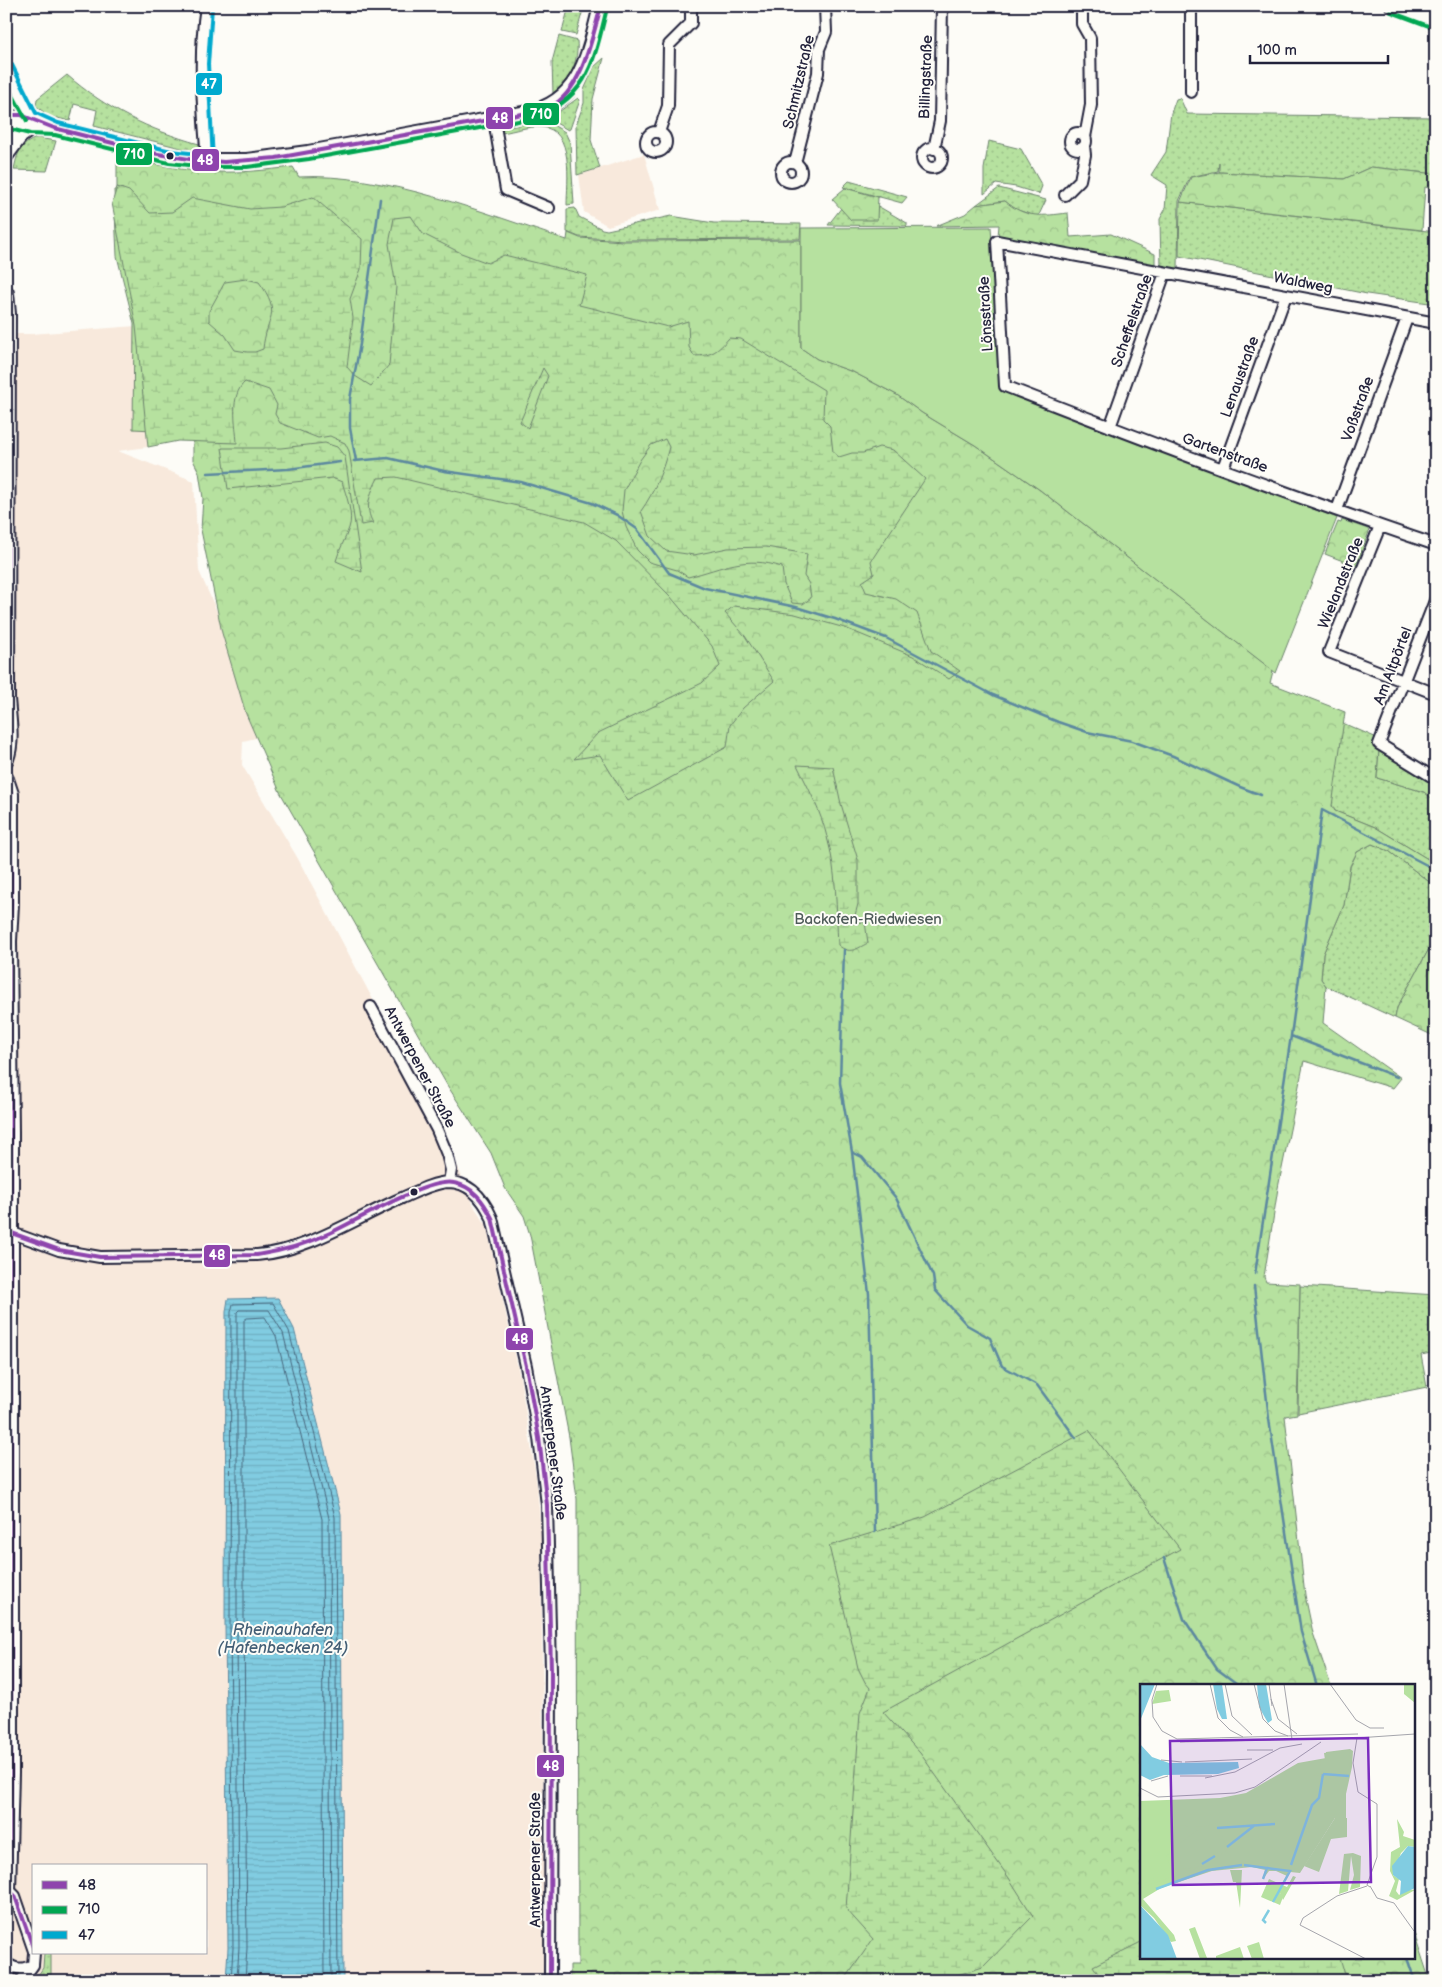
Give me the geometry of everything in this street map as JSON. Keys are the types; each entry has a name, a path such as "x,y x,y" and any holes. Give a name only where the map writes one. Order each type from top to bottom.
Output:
{"street":[{"path":"206,6 201,63 202,106 207,161"},
{"path":"6,69 7,121 32,123 170,156 207,161 247,161 276,158 494,120 542,110 552,106 571,89 586,58 601,6"},
{"path":"658,132 668,106 669,44 691,23 692,6"},
{"name":"Schmitzstraße","path":"795,163 818,73 819,49 826,32 825,6"},
{"name":"Billingstraße","path":"934,149 940,122 942,6"},
{"path":"1065,196 1080,180 1085,155 1084,142 1091,105 1090,38 1082,24 1082,6"},
{"path":"1191,6 1191,92"},
{"path":"1393,6 1436,22"},
{"path":"6,69 32,123"},
{"path":"494,120 506,190 549,208"},
{"path":"6,155 32,123"},
{"name":"Scheffelstraße","path":"997,241 1165,273 1110,427"},
{"name":"Lönsstraße","path":"997,241 1005,386"},
{"name":"Waldweg","path":"1165,273 1436,323"},
{"path":"6,293 8,334 9,753 6,759"},
{"name":"Lenaustraße","path":"1223,468 1286,295"},
{"name":"Voßstraße","path":"1337,510 1407,318"},
{"name":"Gartenstraße","path":"1005,386 1110,427 1436,545"},
{"name":"Wielandstraße","path":"1380,526 1329,652 1403,680"},
{"name":"Am Altpörtel","path":"1436,598 1379,744 1436,779"},
{"path":"1403,680 1436,694"},
{"path":"6,780 11,801 8,1204 11,1773 8,1893 15,1896 32,1946"},
{"name":"Antwerpener Straße","path":"371,1007 448,1154 451,1170 449,1182 463,1184 477,1193 485,1202 492,1218 526,1366 546,1495 551,1669 550,1981"},
{"path":"8,1232 59,1250 100,1257 268,1254 302,1245 423,1189 435,1184 449,1182"},
{"path":"21,1981 33,1965 34,1954"},
{"path":"6,1963 14,1968 23,1969 33,1965"},
{"path":"6,1973 6,1981"}],"shaded area":[{"path":"644,154 660,210 608,226 584,212 579,175"},
{"path":"136,326 148,447 118,451 194,481 199,571 246,677 260,737 243,741 242,765 297,857 378,1009 456,1163 475,1208 486,1224 520,1377 536,1477 541,1530 545,1981 343,1981 341,1514 294,1329 227,1303 225,1622 228,1948 226,1981 6,1981 6,334 31,334"}],"green space":[{"path":"569,6 584,6 576,35 562,32"},
{"path":"559,36 577,41 577,48 575,63 569,78 553,94 552,62"},
{"path":"604,58 593,99 591,140 600,168 577,175 576,125 584,103 584,90 594,67"},
{"path":"67,75 97,98 129,117 163,132 199,144 198,148 194,150 181,148 94,126 97,110 74,104 70,121 49,116 36,106 37,99"},
{"path":"578,98 580,100 570,129 568,130 549,119"},
{"path":"1180,98 1187,114 1436,117 1436,174 1371,167 1344,179 1219,172 1219,163 1218,171 1190,177 1179,201 1178,271 1161,267 1160,219 1165,210 1167,185 1151,175 1166,152 1171,113 1176,99"},
{"path":"544,120 565,132 570,143 574,204 567,205 567,158 564,146 552,130 536,127 502,133 501,129"},
{"path":"37,138 56,141 47,171 14,170 20,150 31,140"},
{"path":"989,141 1021,149 1042,186 1039,194 1016,187 996,184 984,194 984,169"},
{"name":"Backofen-Riedwiesen","path":"131,159 204,172 245,172 293,167 299,177 332,177 400,188 469,207 567,240 568,233 580,238 623,241 801,240 801,348 817,359 853,372 897,395 922,413 975,445 1040,490 1270,668 1273,671 1270,683 1345,712 1332,806 1335,811 1375,827 1436,864 1436,887 1389,851 1372,844 1357,852 1350,866 1344,905 1323,954 1321,979 1326,986 1323,1023 1401,1078 1393,1088 1304,1061 1278,1188 1264,1277 1266,1282 1300,1284 1297,1414 1285,1416 1305,1595 1313,1633 1330,1684 1140,1684 1140,1960 1414,1960 1414,1933 1430,1981 570,1981 570,1965 578,1965 577,1499 569,1437 530,1235 524,1216 505,1188 491,1153 447,1085 280,792 246,714 222,633 201,530 203,498 199,472 193,460 193,432 133,429 134,324 117,256 114,190 123,189 117,187 117,163"},
{"path":"1371,167 1436,174 1436,189 1425,187 1422,230 1180,202 1191,177 1219,172 1344,179"},
{"path":"849,181 907,197 902,203 843,187"},
{"path":"117,187 129,191 150,213 172,212 192,198 250,209 281,207 313,197 362,239 361,269 350,299 353,318 347,367 355,376 371,386 389,365 396,287 389,244 394,218 411,216 423,234 461,253 488,263 504,255 587,275 579,305 668,327 688,321 689,347 694,356 714,352 729,338 741,339 824,390 823,419 830,426 833,452 839,457 852,453 863,453 879,447 893,450 925,479 871,561 874,574 862,582 866,592 896,599 917,613 931,651 960,671 949,679 913,656 845,628 795,614 734,606 725,613 745,636 774,681 743,708 730,725 727,747 628,801 600,755 574,759 598,733 702,683 720,666 712,646 670,596 616,541 584,522 396,477 378,478 369,501 370,517 373,523 361,525 349,451 345,443 330,436 318,438 280,423 275,414 277,405 269,390 245,382 240,388 235,402 237,443 178,441 148,447 136,326 112,203","holes":["246,279 259,282 270,301 272,309 263,349 255,352 235,350 225,335 209,321 209,311 225,282","543,368 548,376 528,428 520,422","665,439 669,447 658,480 641,511 650,536 666,551 694,555 728,548 766,547 807,554 804,576 809,584 811,598 803,604 792,603 784,584 782,567 769,564 757,562 735,564 688,577 677,570 649,562 637,550 626,527 622,511 624,490 640,460 651,445"]},
{"path":"845,188 878,197 877,220 851,220 832,199"},
{"path":"999,188 1046,200 1038,217 1015,209 1005,201 976,205"},
{"path":"1005,201 1020,211 1035,215 1068,213 1070,237 1111,234 1155,254 1155,266 998,236 999,225 936,226 965,214 976,205"},
{"path":"1180,202 1436,232 1436,304 1367,294 1179,256"},
{"path":"876,205 907,223 907,226 828,225 842,207"},
{"path":"575,208 579,217 607,230 671,216 714,223 801,224 800,239 624,240 579,237 567,232 567,209"},
{"path":"991,227 1002,375 1005,392 1337,518 1276,673 1040,490 975,445 922,413 897,395 853,372 817,359 801,348 801,228"},
{"path":"325,443 337,447 345,457 362,572 336,561 351,517 342,482 332,478 228,489 222,448 281,448"},
{"path":"1342,520 1368,529 1369,532 1356,566 1325,554 1338,522 1341,523"},
{"path":"1329,717 1377,738 1375,746 1379,750 1377,778 1424,792 1436,802 1436,864 1375,827 1335,811 1323,787"},
{"path":"1379,750 1436,784 1436,802 1424,792 1377,778"},
{"path":"797,765 833,767 841,804 858,860 858,904 853,923 865,922 868,943 853,950 846,950 838,945 833,863 818,809"},
{"path":"1372,844 1389,851 1436,887 1436,936 1397,1008 1395,1018 1326,986 1321,979 1323,954 1344,905 1350,867 1357,852"},
{"path":"1436,936 1436,1037 1395,1018 1397,1008"},
{"path":"1300,1286 1436,1295 1436,1352 1421,1355 1427,1387 1298,1413"},
{"path":"1089,1430 1180,1549 883,1712 920,1753 1009,1878 1033,1916 983,1967 938,1981 844,1981 873,1939 846,1909 860,1713 870,1688 858,1668 829,1546 925,1517"},
{"path":"1140,1942 1140,1960 1341,1960 1347,1981 1314,1981 1313,1977 1305,1981 1103,1981 1093,1966"},
{"path":"44,1954 51,1954 51,1981 34,1981 43,1968"}],"water":[{"name":"Rheinauhafen (Hafenbecken 24)","path":"278,1298 294,1329 341,1514 343,1981 226,1981 228,1948 225,1622 226,1312 228,1299"}],"waterway":[{"path":"356,461 350,428 350,399 360,344 380,199"},
{"path":"354,461 388,458 444,471 521,482 592,503 617,515 637,529 669,573 705,588 796,607 886,638 993,695 1087,732 1132,741 1173,756 1261,795"},
{"path":"208,473 288,469 340,462"},
{"path":"1291,1036 1322,810 1436,870"},
{"path":"844,950 840,1083 852,1152 869,1294 875,1532"},
{"path":"1255,1274 1291,1036 1397,1077"},
{"path":"852,1152 862,1157 896,1198 933,1276 935,1290 967,1325 990,1338 1002,1366 1037,1385 1076,1438"},
{"path":"1254,1286 1269,1419 1301,1632 1316,1684"},
{"path":"1164,1558 1184,1619 1217,1669 1237,1684"},
{"path":"1408,1960 1415,1981"}],"transit line":[{"name":"48","path":"6,115 21,115 54,128 152,153 224,162 276,158 528,113 550,107 570,89 584,62 601,6"},
{"name":"47","path":"212,7 208,64 213,161"},
{"name":"710","path":"6,128 30,134 55,135 169,163 207,167 247,167 309,159 529,119 549,111 564,102 576,90 592,62 607,8"},
{"name":"710","path":"1391,12 1434,28"},
{"name":"47","path":"12,65 36,113 58,123 171,151 208,155"},
{"name":"710","path":"6,83 27,121"},
{"name":"48","path":"6,296 8,314 7,698 10,737 6,758"},
{"name":"48","path":"6,780 11,794 9,941 11,1132 11,1773 9,1890 15,1896 32,1944"},
{"name":"48","path":"6,1231 59,1250 100,1257 257,1255 313,1241 411,1193 442,1183 454,1183 467,1187 485,1206 492,1218 526,1366 539,1438 547,1505 551,1669 550,1981"}]}
